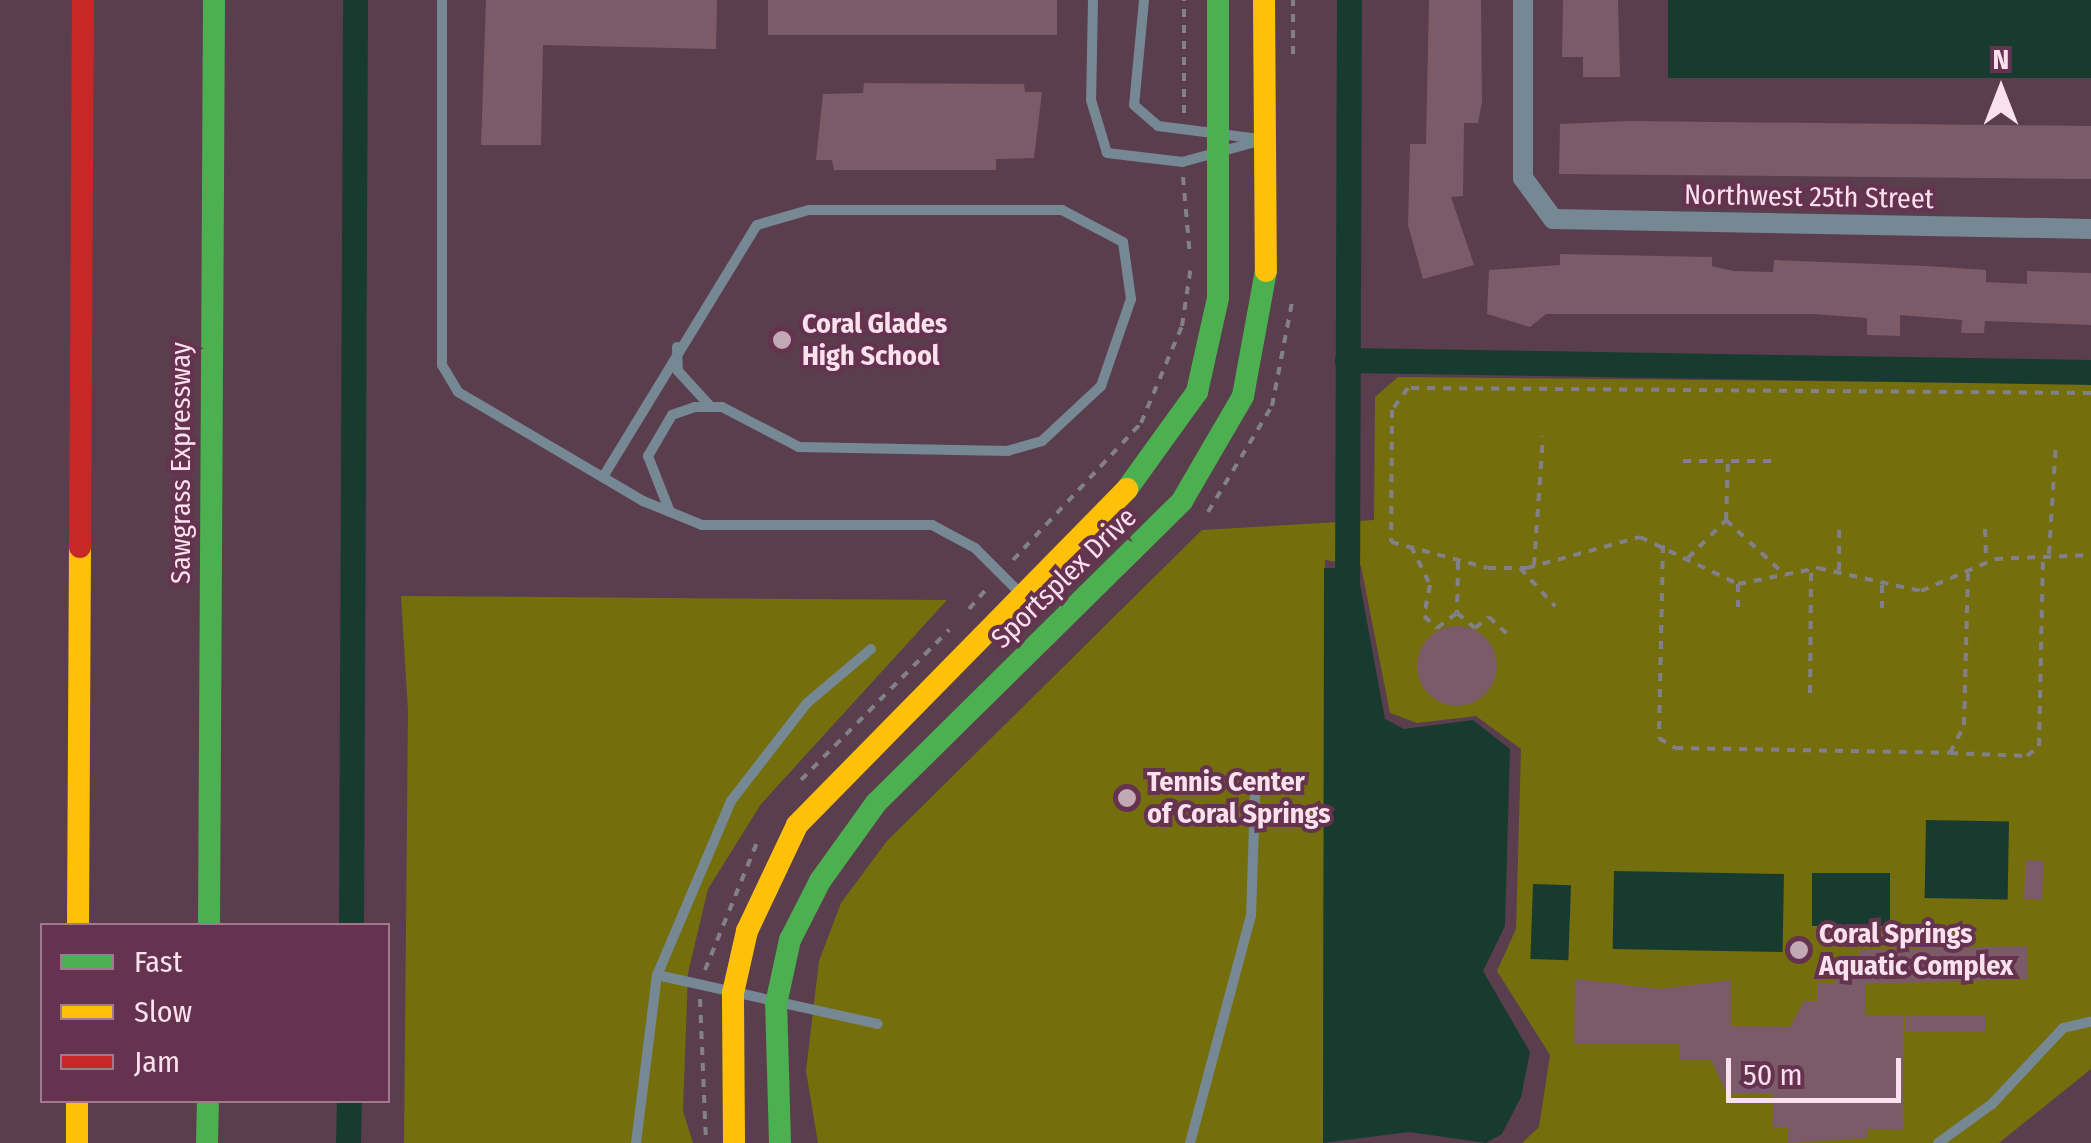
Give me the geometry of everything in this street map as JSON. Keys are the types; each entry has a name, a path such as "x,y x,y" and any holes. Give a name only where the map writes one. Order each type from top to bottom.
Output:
{"main road":[{"path":"78,923 83,0"},
{"name":"Sawgrass Expressway","path":"208,923 214,0"},
{"name":"Sportsplex Drive","path":"734,1143 732,993 748,932 797,825 1148,468 1197,392 1218,298 1218,0"},
{"name":"Sportsplex Drive","path":"780,1143 776,1004 790,940 876,804 1132,557 1224,440 1264,305 1264,0"},
{"path":"77,1103 77,1143"},
{"path":"207,1143 208,1103"}],"street":[{"name":"Northwest 25th Street","path":"1523,0 1523,178 1532,201 1553,219 2091,229"}],"lane":[{"path":"442,0 442,365 458,392 603,477 702,525 932,525 1000,573 1023,595"},
{"path":"1093,0 1096,136 1122,161 1182,162 1219,142 1264,140"},
{"path":"1144,0 1134,105 1158,126 1185,127 1219,142 1264,140"},
{"path":"603,477 677,346 738,248 757,225 785,213 1062,210 1122,242 1131,299 1101,386 1042,442 1008,451 798,447 711,407 678,371 677,346"},
{"path":"670,512 648,456 656,432 672,415 711,407"},
{"path":"636,1143 657,976 731,801 806,703 871,649"},
{"path":"1190,1143 1251,916 1255,794"},
{"path":"657,976 878,1024"},
{"path":"1938,1143 1992,1104 2063,1028 2090,1022"}],"path":[{"path":"1184,0 1185,127"},
{"path":"791,793 1000,573 1157,396 1192,264 1182,162"},
{"path":"2091,393 1408,388 1392,410 1391,542 1458,562 1520,568 1640,538 1663,544 1738,584 1811,570 1839,571 1921,592 1986,561 2046,554 2091,555"},
{"path":"1534,567 1542,436"},
{"path":"1663,544 1665,746 2027,756 2039,746 2046,554 2056,442"},
{"path":"1683,461 1775,461"},
{"path":"1688,558 1726,520 1728,461"},
{"path":"1726,520 1786,577"},
{"path":"1985,528 1986,561"},
{"path":"1839,530 1839,571"},
{"path":"1411,546 1430,585 1424,616 1437,628 1457,614"},
{"path":"1457,614 1458,562"},
{"path":"1520,568 1555,606"},
{"path":"1810,693 1811,570"},
{"path":"1950,753 1964,725 1968,571"},
{"path":"1738,584 1738,607"},
{"path":"1882,585 1882,608"},
{"path":"1457,614 1475,628 1490,617 1508,634"},
{"path":"706,1143 696,1064 701,988 720,915 764,831"}],"shaded area":[{"path":"1668,0 2091,0 2091,78 1668,78"},
{"name":"Tennis Center of Coral Springs","path":"1398,377 2091,384 2091,1069 1999,1143 1522,1143 1539,1127 1550,1055 1497,971 1516,929 1521,749 1476,716 1417,723 1390,713 1361,566 1325,560 1323,1143 818,1143 806,1071 819,961 841,903 887,841 1202,530 1374,520 1375,397"},
{"path":"1324,568 1357,568 1385,719 1404,729 1473,720 1510,749 1505,926 1483,971 1530,1052 1521,1097 1502,1134 1486,1143 1409,1132 1323,1143"},
{"path":"401,596 947,600 761,804 708,889 688,973 683,1111 693,1143 404,1143 408,711"},
{"path":"1926,820 2009,821 2008,899 1925,898"},
{"path":"1614,871 1784,874 1783,952 1613,949"},
{"path":"1812,873 1890,873 1890,926 1812,926"},
{"path":"1533,884 1571,885 1568,960 1530,959"}],"building":[{"path":"486,0 717,0 716,49 543,45 541,145 481,145"},
{"path":"768,0 1057,0 1057,35 768,35"},
{"path":"1429,0 1481,0 1482,102 1478,123 1464,123 1463,196 1451,197 1474,265 1423,279 1408,225 1410,144 1426,144"},
{"path":"1563,0 1618,0 1620,77 1583,77 1583,57 1562,57"},
{"path":"864,83 1024,84 1025,92 1042,92 1034,158 996,159 996,170 834,170 832,160 816,160 823,94 863,93"},
{"path":"1629,121 2091,126 2091,179 1559,174 1560,124"},
{"path":"1560,254 1712,257 1712,266 1733,271 1773,272 1774,260 1926,266 1986,270 1986,282 2027,284 2027,271 2091,273 2091,325 1985,321 1984,333 1961,333 1962,320 1900,315 1900,336 1867,335 1867,318 1814,314 1546,314 1530,327 1487,314 1489,270 1560,265"},
{"path":"1449,626 1465,626 1486,637 1497,666 1486,695 1465,706 1449,706 1435,700 1423,688 1417,674 1417,658 1423,644 1435,632"},
{"path":"2026,860 2044,861 2042,900 2024,899"},
{"path":"2027,946 2028,979 1865,984 1865,1015 1904,1015 1903,1130 1867,1129 1867,1138 1788,1143 1788,1127 1773,1127 1773,1094 1727,1094 1711,1060 1680,1060 1680,1044 1574,1044 1575,979 1661,989 1731,980 1731,1026 1790,1027 1804,1001 1817,1001 1817,984 1835,984 1835,968 1858,968 1859,950"},
{"path":"1906,1015 1985,1015 1985,1032 1906,1032"}],"waterway":[{"path":"351,923 355,0"},
{"path":"1347,600 1349,0"},
{"path":"1347,360 2091,372"},
{"path":"348,1143 349,1103"}],"traffic: fast":[{"path":"209,923 214,0"},
{"path":"1127,489 1197,392 1218,298 1218,0"},
{"path":"780,1143 776,1004 790,940 820,881 876,803 1182,501 1243,396 1266,271"},
{"path":"207,1143 208,1103"}],"traffic: slow":[{"path":"1264,0 1266,271"},
{"path":"734,1143 733,993 747,931 797,825 1127,489"},
{"path":"78,923 80,547"},
{"path":"77,1103 77,1143"}],"traffic: jam":[{"path":"80,547 83,0"}],"place":[{"name":"Coral Glades High School","path":"782,340"},
{"name":"Tennis Center of Coral Springs","path":"1127,798"},
{"name":"Coral Springs Aquatic Complex","path":"1799,950"}]}
